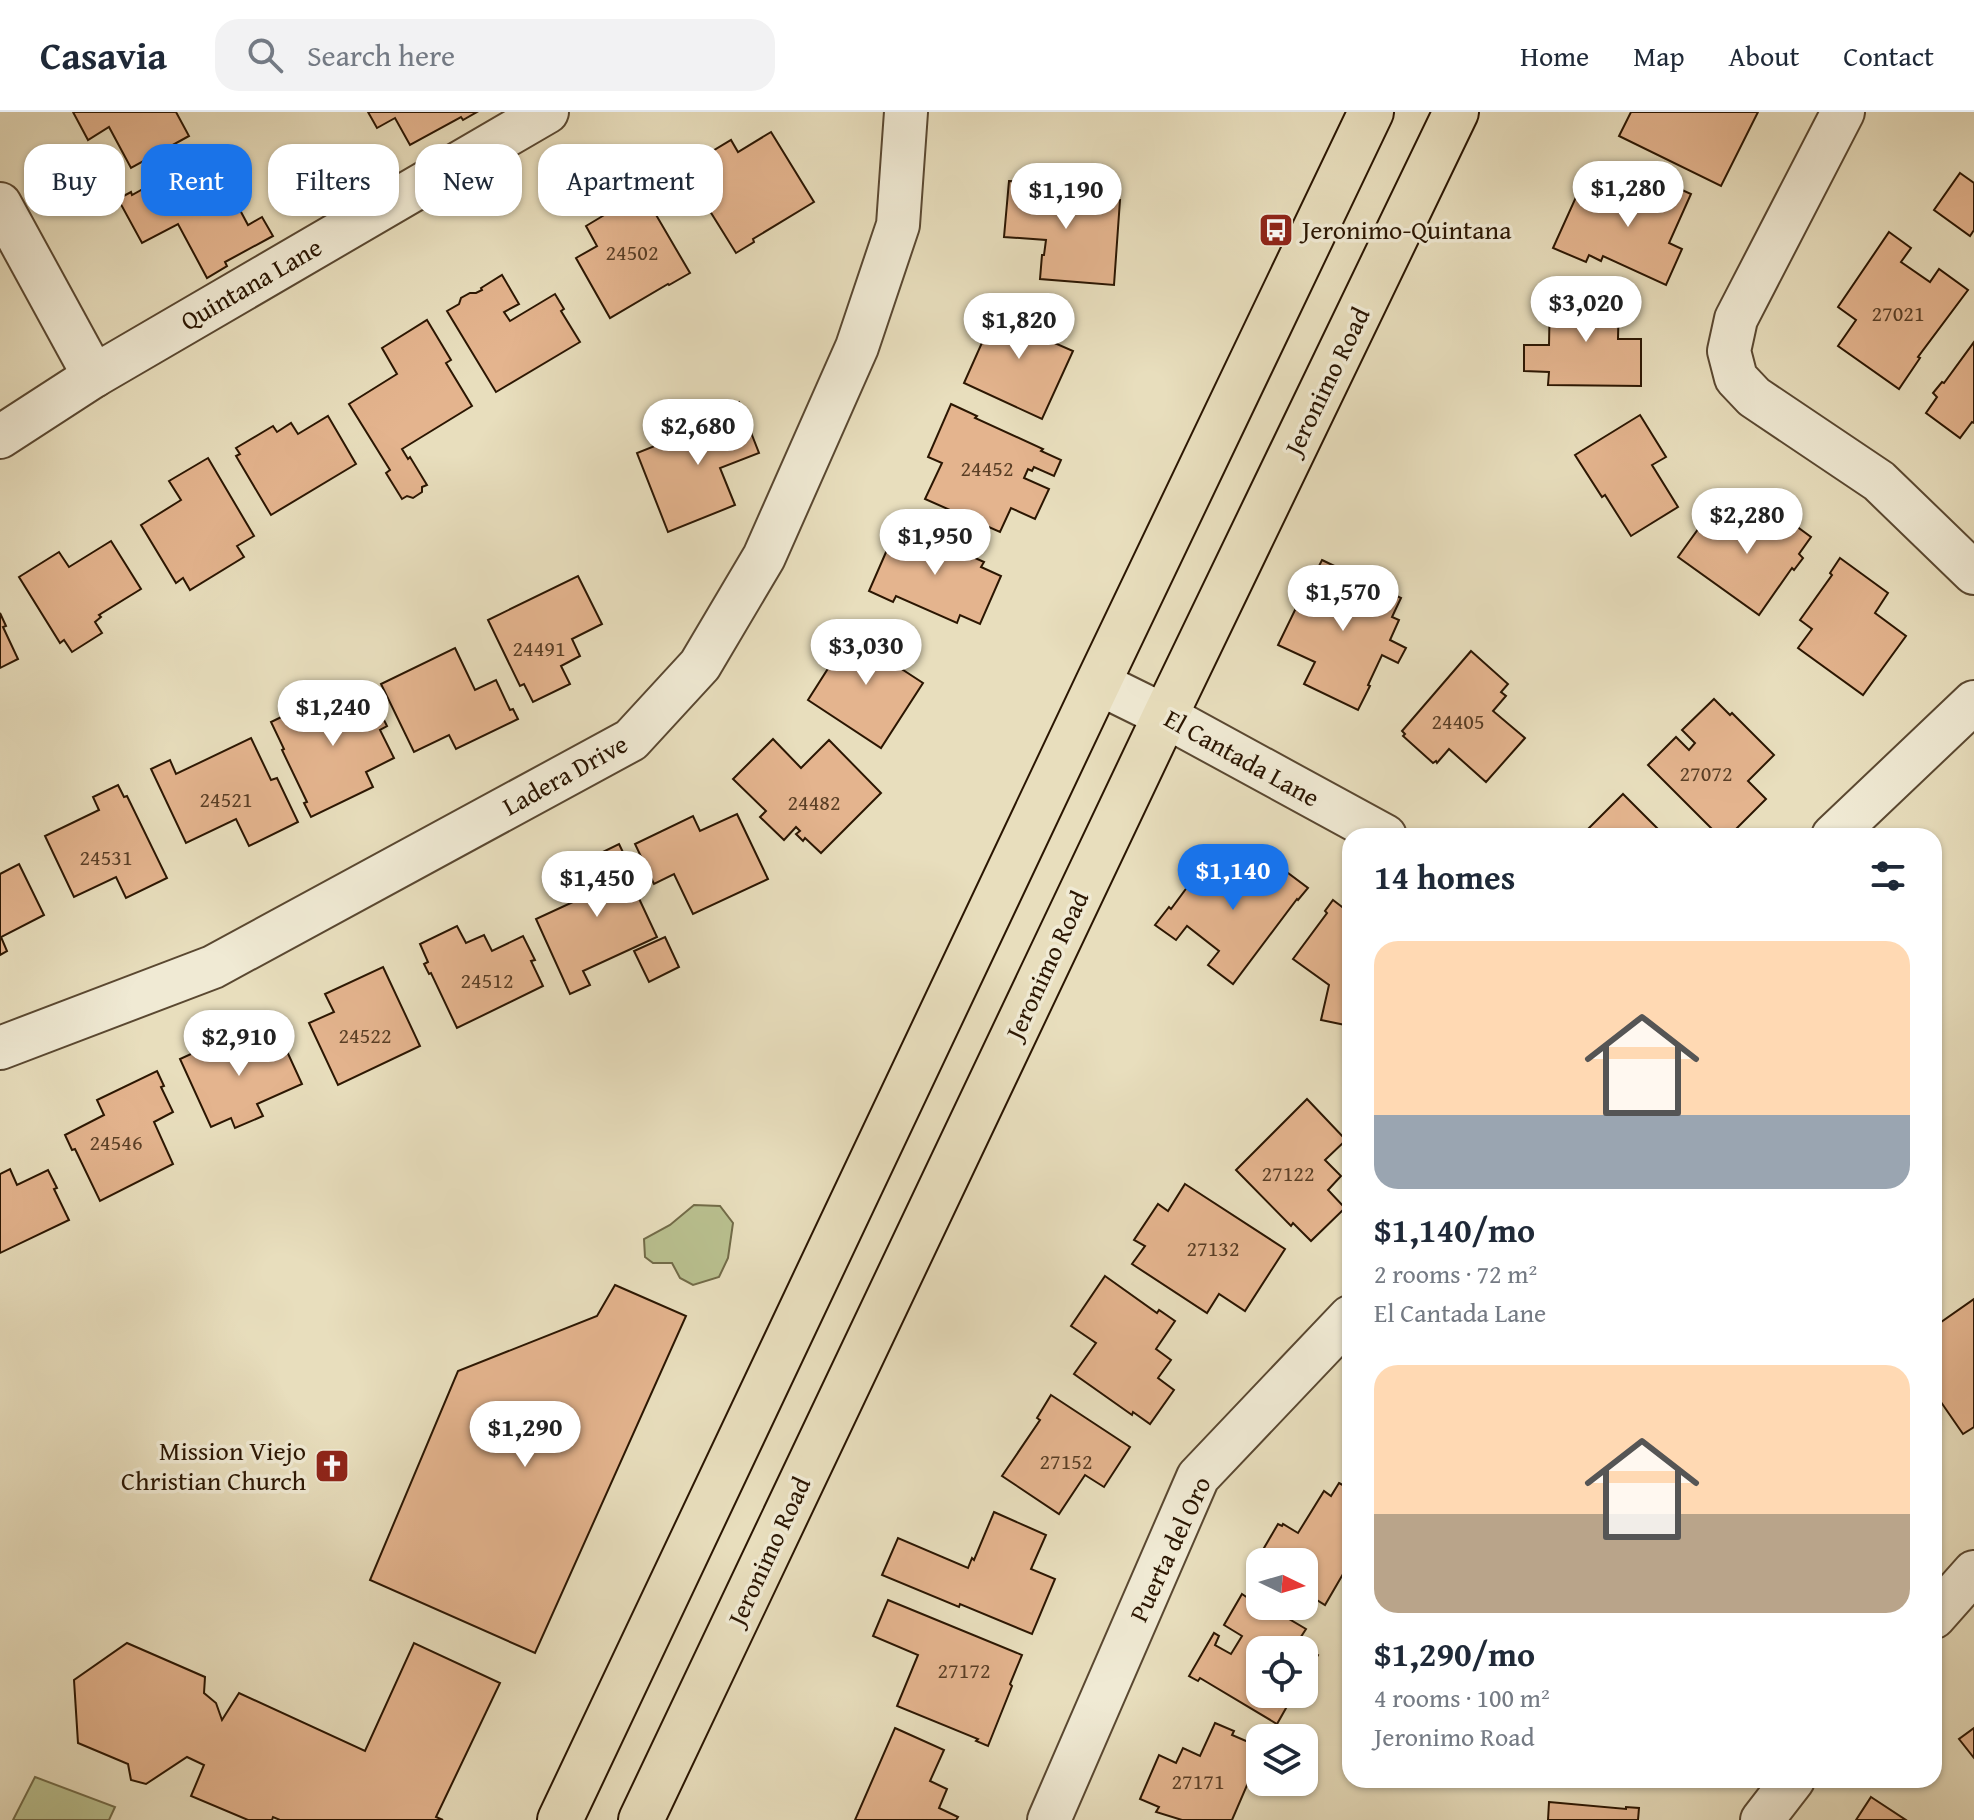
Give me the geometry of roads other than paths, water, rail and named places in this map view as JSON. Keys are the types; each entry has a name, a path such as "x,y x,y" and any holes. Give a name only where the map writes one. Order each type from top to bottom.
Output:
{"main road":[{"path":"560,1820 1371,112"},
{"name":"Jeronimo Road","path":"641,1820 1165,716 1456,112"}],"street":[{"name":"Quintana Lane","path":"0,437 94,376 547,112"},
{"name":"Ladera Drive","path":"0,1048 213,967 631,740 700,665 764,557 857,347 898,225 906,112"},
{"path":"1843,112 1736,319 1729,351 1736,378 1754,397 1879,481 1974,573"},
{"path":"0,204 94,376"},
{"name":"El Cantada Lane","path":"1098,683 1370,828"},
{"path":"1841,828 1974,702"},
{"name":"Puerta del Oro","path":"1049,1820 1198,1477 1342,1325"},
{"path":"1942,1608 1974,1572"},
{"path":"1762,1820 1787,1788"}],"place":[{"name":"Jeronimo-Quintana","path":"1276,230"},
{"name":"Mission Viejo Christian Church","path":"332,1466"}]}
